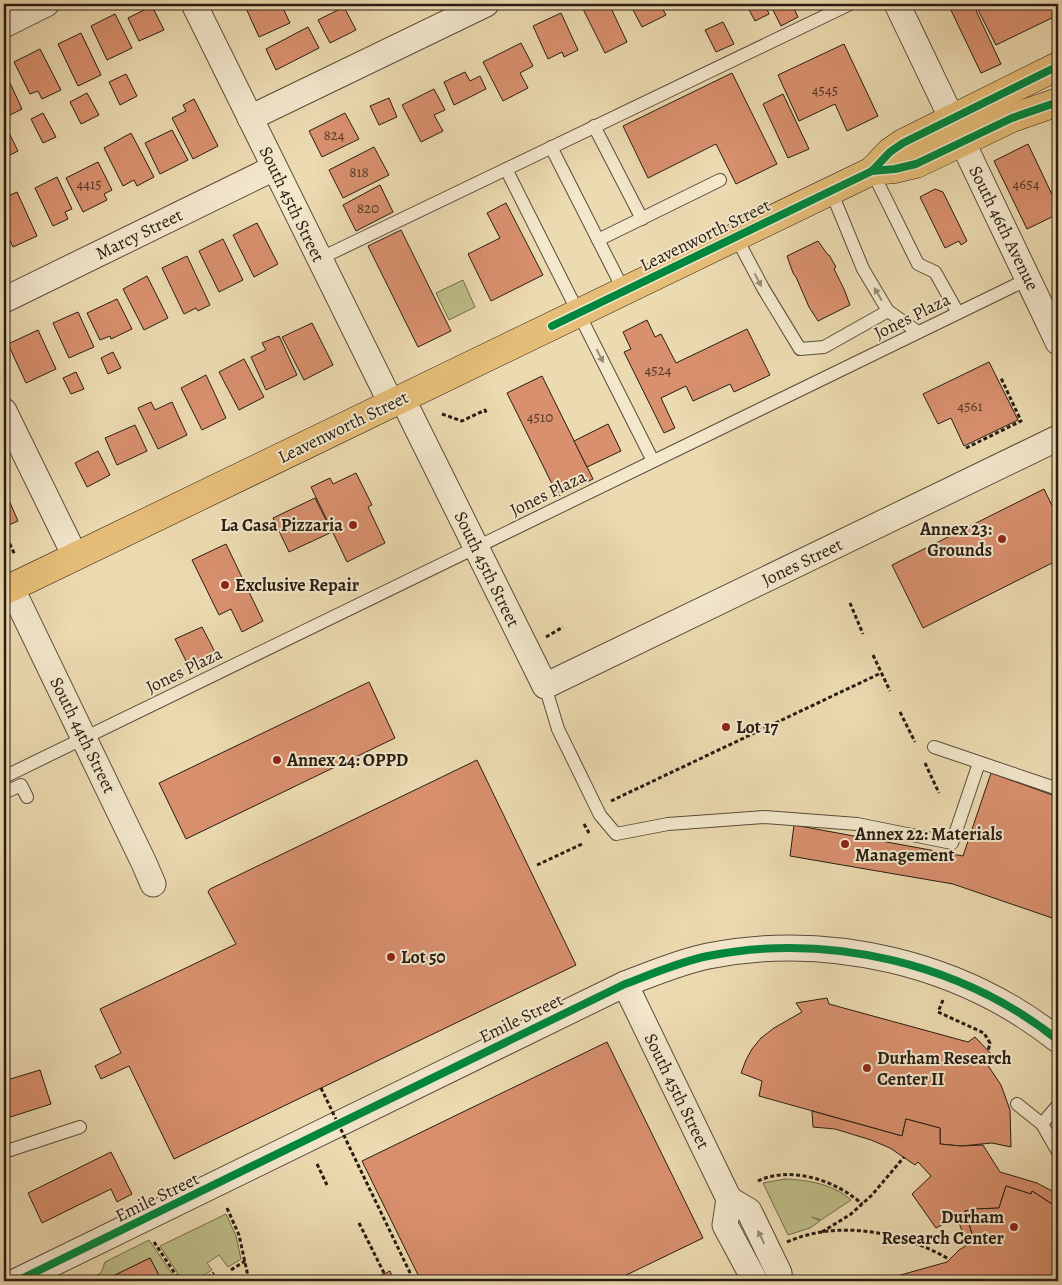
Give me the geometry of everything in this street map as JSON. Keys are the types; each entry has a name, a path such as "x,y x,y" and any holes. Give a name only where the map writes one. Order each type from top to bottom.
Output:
{"main road":[{"name":"Leavenworth Street","path":"8,589 872,171 895,169 916,164 957,130 1058,66"},
{"name":"Leavenworth Street","path":"957,130 1012,118 1058,102"}],"street":[{"path":"4,25 46,4"},
{"name":"South 45th Street","path":"194,4 319,259 476,548 545,686"},
{"path":"250,118 486,4"},
{"name":"South 46th Avenue","path":"897,4 1058,342"},
{"name":"Marcy Street","path":"4,300 274,168"},
{"path":"4,411 75,556"},
{"name":"Jones Street","path":"545,686 1058,438"},
{"name":"South 44th Street","path":"8,589 84,738 153,884"},
{"name":"Emile Street","path":"17,1281 625,984 670,967 707,956 780,949 850,951 899,961 958,982 993,998 1058,1040"},
{"name":"South 45th Street","path":"625,984 729,1199 749,1212 779,1273 780,1281"},
{"path":"729,1199 725,1225 755,1281"}],"lane":[{"path":"319,259 850,4"},
{"path":"594,126 642,218"},
{"path":"551,148 624,291"},
{"path":"506,169 653,461"},
{"path":"872,171 918,264 935,272 958,313"},
{"path":"598,240 720,180"},
{"path":"830,191 863,269 888,311 918,332"},
{"path":"736,237 763,288 800,349 824,347 888,311"},
{"name":"Jones Plaza","path":"4,777 1028,279"},
{"path":"545,686 558,729 600,815 616,834 668,824 765,817 858,824 952,843 980,763"},
{"path":"934,748 1058,789"},
{"path":"4,793 21,785 27,797"},
{"path":"1017,1104 1042,1124 1058,1152"},
{"path":"1042,1124 1058,1105"},
{"path":"4,1152 80,1127"}],"path":[{"path":"966,448 1021,421 1001,378"},
{"path":"442,414 462,421 485,410 487,415"},
{"path":"4,532 5,538 15,555"},
{"path":"850,603 863,634"},
{"path":"545,638 563,627"},
{"path":"873,655 890,691"},
{"path":"606,803 882,673"},
{"path":"900,712 915,742"},
{"path":"925,764 940,793"},
{"path":"537,865 582,844"},
{"path":"944,999 938,1012 984,1034 990,1043 988,1051"},
{"path":"321,1088 414,1281"},
{"path":"820,1233 839,1222 862,1204 883,1183 904,1157"},
{"path":"317,1164 327,1185"},
{"path":"758,1181 770,1177 783,1176 819,1180 841,1188 862,1204"},
{"path":"227,1208 239,1235 249,1281"},
{"path":"359,1223 384,1273"},
{"path":"781,1245 807,1235 858,1231 890,1235 916,1243 949,1259"},
{"path":"154,1242 180,1281"},
{"path":"231,1270 245,1261"},
{"path":"202,1281 214,1273"},
{"path":"229,1276 233,1281"}],"green space":[{"path":"463,280 475,307 449,320 436,293"},
{"path":"785,1179 820,1184 836,1190 851,1200 821,1220 812,1217 820,1221 810,1228 788,1235 763,1183"},
{"path":"226,1214 236,1236 241,1259 228,1267 219,1255 207,1263 212,1270 195,1281 183,1281 160,1246"},
{"path":"149,1240 177,1281 162,1281 150,1258 113,1276 115,1281 100,1281 97,1275 101,1273 105,1262"}],"building":[{"path":"249,4 281,4 290,23 259,37 245,6"},
{"path":"366,4 383,4 369,10"},
{"path":"589,4 609,4 627,42 605,53 582,7"},
{"path":"630,4 660,4 666,15 642,27"},
{"path":"746,4 765,4 769,14 755,21"},
{"path":"770,4 792,4 798,17 781,26"},
{"path":"948,4 973,4 1001,64 981,73"},
{"path":"975,4 1058,4 1058,15 996,45"},
{"path":"152,6 164,30 139,41 128,18"},
{"path":"344,7 356,30 330,43 318,20"},
{"path":"561,13 578,50 564,57 562,52 548,59 533,26"},
{"path":"115,14 132,48 107,60 91,26"},
{"path":"723,22 734,44 716,52 705,30"},
{"path":"308,27 319,48 276,70 266,49"},
{"path":"81,33 101,75 78,86 58,44"},
{"path":"521,43 533,66 520,73 528,88 503,101 483,62"},
{"path":"844,44 878,116 847,131 835,104 799,121 778,75"},
{"path":"40,49 61,90 42,99 38,91 30,94 14,62"},
{"path":"4,70 22,109 4,118"},
{"path":"465,72 470,81 480,76 486,89 454,105 444,82"},
{"path":"732,73 777,164 736,184 716,144 648,178 623,126"},
{"path":"126,74 137,96 120,105 109,82"},
{"path":"434,89 445,110 434,115 443,131 421,142 402,105"},
{"path":"87,93 99,115 81,124 70,102"},
{"path":"783,94 809,149 788,158 763,104"},
{"path":"389,98 397,117 379,125 370,106"},
{"path":"194,99 218,146 193,159 172,118 186,111 183,105"},
{"path":"43,113 56,137 43,143 31,119"},
{"path":"345,113 359,139 322,157 309,131"},
{"path":"172,130 188,160 160,174 145,143"},
{"path":"9,133 18,151 4,158 4,135"},
{"path":"131,133 154,177 137,186 134,180 123,186 104,148"},
{"path":"1028,144 1058,207 1058,214 1027,229 994,161"},
{"path":"374,147 389,175 343,198 329,170"},
{"path":"98,162 112,190 104,194 107,200 83,212 66,178"},
{"path":"57,177 72,209 65,212 68,219 53,226 35,188"},
{"path":"380,185 393,212 356,231 343,205"},
{"path":"935,189 943,192 967,241 961,245 959,241 945,248 920,197"},
{"path":"17,192 37,236 13,247 4,228 4,198"},
{"path":"506,203 543,275 491,301 468,254 500,238 487,213"},
{"path":"257,223 278,264 254,277 233,235"},
{"path":"401,230 451,331 418,347 368,246"},
{"path":"223,239 243,280 219,292 199,251"},
{"path":"818,241 836,267 834,269 850,305 818,321 809,307 787,256"},
{"path":"187,256 210,305 198,311 196,308 184,314 162,268"},
{"path":"147,276 168,318 144,330 123,289"},
{"path":"117,299 132,329 111,339 110,336 100,340 87,313"},
{"path":"78,312 94,347 69,358 53,323"},
{"path":"647,320 655,337 661,334 676,363 747,329 770,375 734,392 730,384 693,401 686,386 661,398 675,428 664,433 624,352 631,349 623,332"},
{"path":"312,323 333,365 304,380 282,337"},
{"path":"38,330 56,369 26,383 8,344"},
{"path":"279,336 297,375 266,390 251,357 266,350 262,343"},
{"path":"113,352 121,368 108,374 101,358"},
{"path":"244,359 264,397 239,410 219,372"},
{"path":"989,362 1018,420 964,446 951,418 938,424 923,394"},
{"path":"76,372 84,389 71,394 63,378"},
{"path":"206,375 226,418 202,430 181,388"},
{"path":"542,376 593,479 558,496 507,393"},
{"path":"151,402 155,410 172,402 187,435 158,449 138,408"},
{"path":"608,424 621,451 587,467 574,441"},
{"path":"135,425 147,451 117,465 105,438"},
{"path":"98,451 110,475 87,487 75,463"},
{"name":"La Casa Pizzaria","path":"356,473 372,505 368,507 385,543 347,562 311,487 330,478 333,484"},
{"path":"4,489 18,521 4,527"},
{"name":"Annex 23: Grounds","path":"1044,489 1058,518 1058,560 923,628 892,565"},
{"path":"315,498 332,532 289,552 273,518"},
{"name":"Exclusive Repair","path":"226,544 263,621 242,632 231,609 219,615 192,560"},
{"path":"202,627 215,652 188,665 175,639"},
{"name":"Annex 24: OPPD","path":"369,682 395,738 186,839 159,783"},
{"name":"Lot 50","path":"477,760 576,965 174,1159 129,1066 101,1079 95,1066 121,1053 100,1009 236,944 208,892 210,889"},
{"name":"Annex 22: Materials Management","path":"991,773 1058,797 1058,920 953,884 790,856 794,825 963,856"},
{"name":"Durham Research Center II","path":"827,998 829,1004 968,1042 975,1037 995,1058 987,1064 1001,1085 1010,1110 1011,1147 992,1143 961,1146 940,1144 940,1128 906,1119 902,1136 759,1096 762,1081 741,1073 752,1049 761,1038 774,1028 802,1012 796,1003"},
{"path":"607,1042 703,1238 614,1281 421,1281 362,1161"},
{"path":"40,1070 51,1104 4,1119 4,1081"},
{"path":"812,1111 902,1136 906,1119 940,1128 940,1144 961,1146 983,1145 1000,1172 1037,1183 1052,1191 1058,1195 1058,1206 1032,1191 1031,1194 1006,1186 999,1208 965,1211 975,1243 967,1245 957,1217 936,1228 912,1194 931,1176 918,1162 915,1165 890,1148 871,1140 835,1129 813,1127"},
{"path":"111,1152 132,1194 117,1202 111,1189 42,1223 28,1193"},
{"name":"Durham Research Center","path":"1006,1186 1031,1194 1032,1191 1058,1208 1058,1281 879,1281 947,1262 959,1250 975,1243 965,1211 999,1208"},
{"path":"150,1258 162,1281 115,1281 113,1276"},
{"path":"390,1271 394,1281 369,1281"}],"cycle path":[{"path":"552,326 872,171 890,152 903,143 1058,66"},
{"path":"872,171 895,169 916,164 1012,118 1058,102"},
{"path":"17,1281 625,984 676,965 708,956 754,950 800,948 846,952 892,960 937,973 979,991 1020,1013 1058,1040"}],"place":[{"name":"La Casa Pizzaria","path":"353,525"},
{"name":"Annex 23: Grounds","path":"1002,539"},
{"name":"Exclusive Repair","path":"225,585"},
{"name":"Lot 17","path":"726,727"},
{"name":"Annex 24: OPPD","path":"277,760"},
{"name":"Annex 22: Materials Management","path":"845,844"},
{"name":"Lot 50","path":"391,957"},
{"name":"Durham Research Center II","path":"867,1068"},
{"name":"Durham Research Center","path":"1014,1227"}]}
